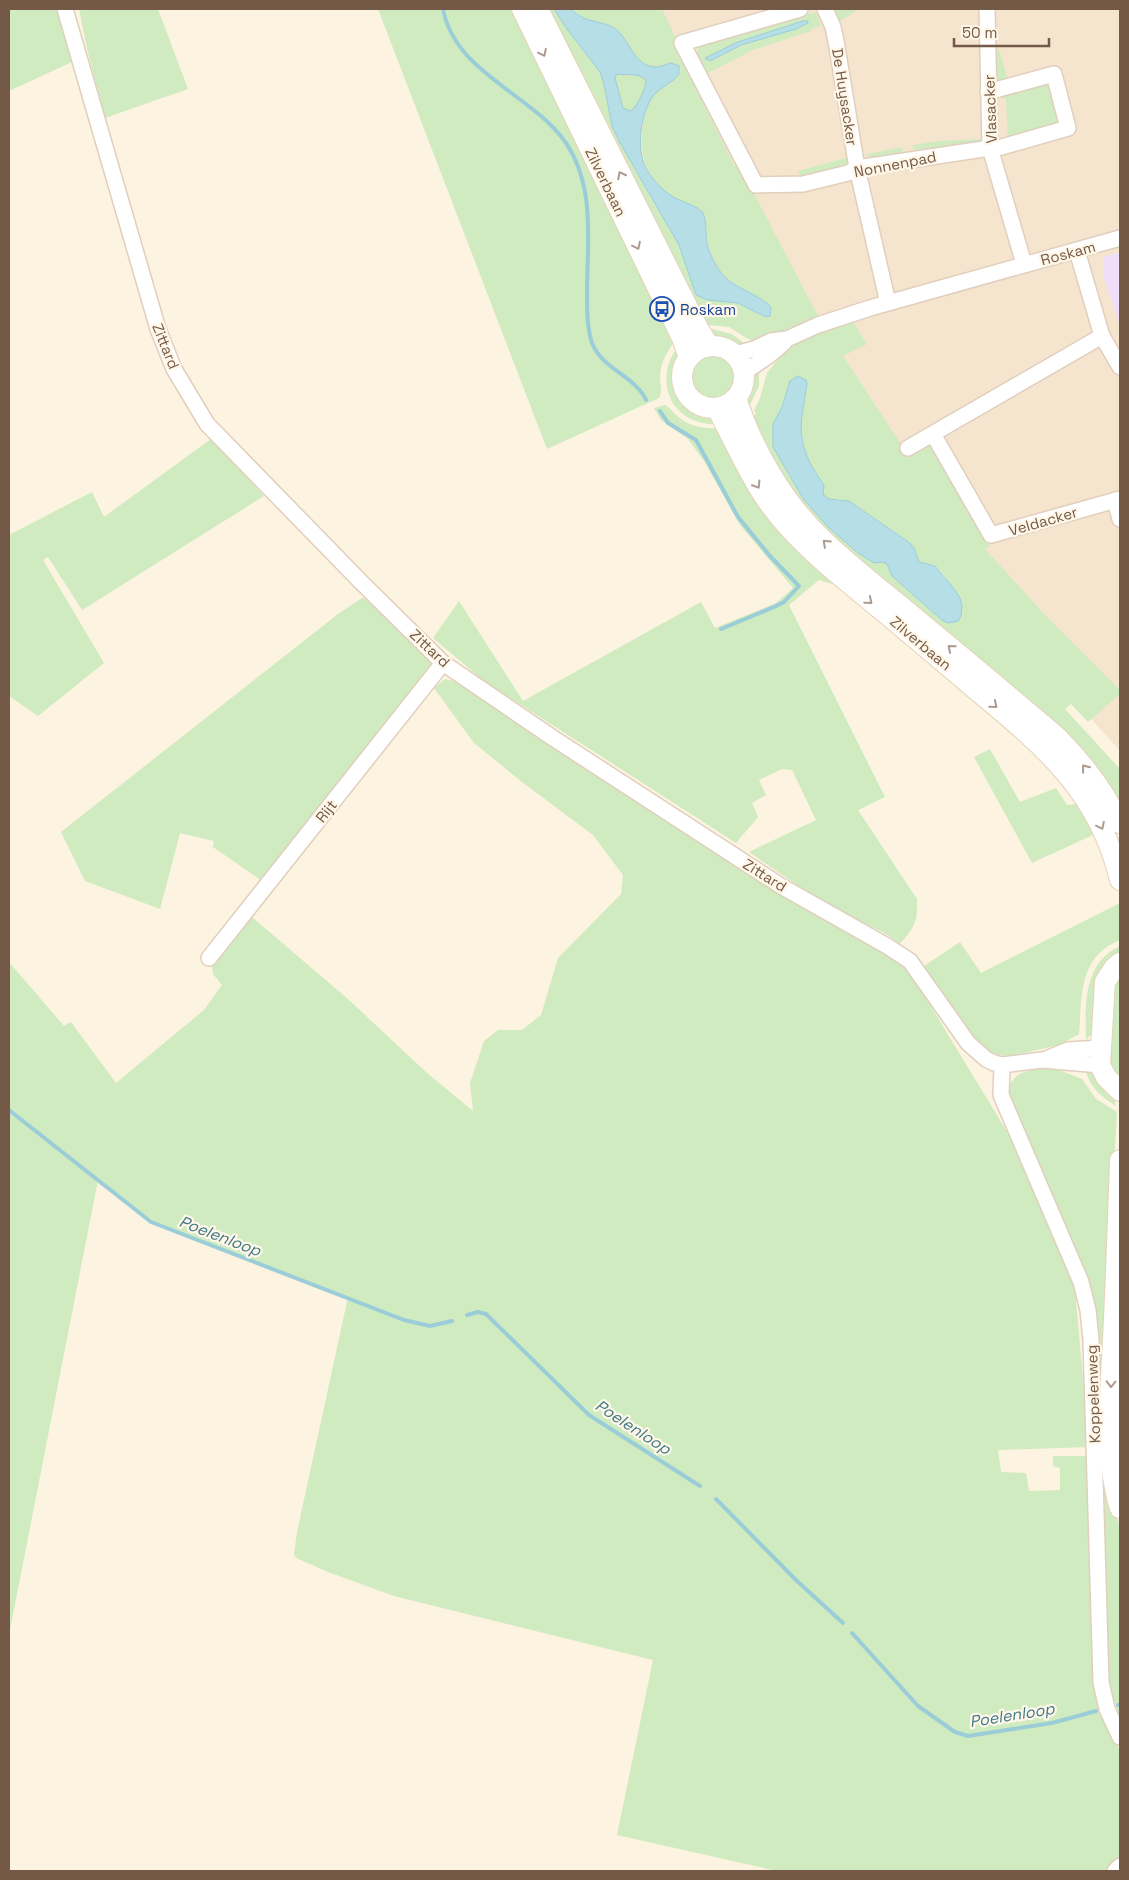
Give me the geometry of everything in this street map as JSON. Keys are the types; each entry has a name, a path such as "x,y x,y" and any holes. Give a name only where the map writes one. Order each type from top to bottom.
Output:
{"main road":[{"name":"Zilverbaan","path":"522,9 689,356"},
{"name":"Zilverbaan","path":"538,9 699,330 709,346"},
{"path":"709,346 722,346 736,354 744,372 742,390 736,398 731,403 717,408 699,405 686,392 682,375 689,356 709,346"},
{"name":"Zilverbaan","path":"736,398 742,416 768,467 785,497 805,522 839,555 1057,737 1083,765 1099,787 1120,823"},
{"name":"Zilverbaan","path":"717,408 754,481 770,506 790,530 833,571 1034,738 1067,772 1096,817 1113,854 1120,880"},
{"path":"1120,963 1114,968 1105,982 1100,1056 1106,1077 1120,1091"},
{"path":"1120,1160 1111,1383 1111,1444 1120,1508"}],"street":[{"name":"Zittard","path":"65,9 158,329 174,369 207,424 443,663 553,738 781,886 910,961 968,1043 986,1059 994,1064 1002,1065"},
{"name":"Nonnenpad","path":"800,9 682,43 756,185 803,184 848,173 857,168 998,148 1068,128 1054,74 988,92"},
{"name":"De Huysacker","path":"825,9 833,27 857,168 888,303"},
{"name":"Vlasacker","path":"987,9 990,148 1024,264"},
{"name":"Roskam","path":"736,354 754,349 771,341 786,339 818,325 888,303 1120,238"},
{"path":"1077,251 1102,336 1120,367"},
{"path":"908,448 1102,336"},
{"name":"Roskam","path":"744,372 777,351 786,339"},
{"name":"Veldacker","path":"932,434 991,535 1118,499"},
{"path":"1118,499 1120,520"},
{"name":"Rijt","path":"209,958 443,663"},
{"path":"1002,1065 1042,1060 1068,1050 1100,1056"},
{"name":"Koppelenweg","path":"1002,1065 1001,1094 1080,1282 1088,1310 1092,1360 1101,1682 1107,1709 1120,1737"},
{"path":"1115,1871 1120,1866"}],"shaded area":[{"path":"563,9 1120,9 1120,751 1076,702 817,359 796,317 718,312 566,29"},
{"path":"1120,252 1120,326 1104,279 1103,257"}],"green space":[{"path":"9,9 61,9 72,62 9,91"},
{"path":"79,9 158,9 188,89 105,118"},
{"path":"378,9 517,9 673,336 670,340 673,343 661,368 659,398 547,449"},
{"path":"542,9 554,9 600,72 612,126 679,245 696,295 708,300 738,303 766,317 769,316 771,308 768,304 731,282 720,271 712,254 700,209 674,198 664,191 649,172 644,160 642,133 648,104 656,93 676,78 680,70 666,64 659,68 644,64 616,30 589,20 571,9 662,9 704,97 703,103 734,165 740,167 818,316 762,340 754,341 729,327 707,325"},
{"path":"831,9 859,9 837,23"},
{"path":"816,12 821,26 753,50 704,75 696,56 699,45 708,42 713,43 758,30 761,25","holes":["807,21 804,26 741,45 710,61 706,57 738,42"]},
{"path":"995,49 999,49 1009,84 997,87"},
{"path":"617,74 629,76 635,74 646,80 641,97 630,111 623,108 615,78"},
{"path":"1051,77 1064,126 998,142 996,139 1008,138 1006,98 993,98"},
{"path":"983,139 978,145 914,153 913,145 938,141"},
{"path":"902,147 903,156 868,161 867,154"},
{"path":"850,157 848,166 800,177 798,171"},
{"path":"851,319 867,344 843,356 906,452 929,440 990,546 985,549 1045,615 1120,690 1120,694 1088,722 1071,704 1065,709 1120,769 1120,811 824,536 780,472 753,418 756,413 754,410 760,398 767,373 783,353 812,333","holes":["788,386 807,387 801,425 803,444 810,463 824,486 823,494 829,499 838,499 857,506 910,543 919,562 935,566 943,574 956,593 962,611 943,621 892,576 887,564 878,563 866,556 834,532 816,513 792,480 782,461 773,424 782,407"]},
{"path":"712,329 732,334 748,346 725,342 705,330"},
{"path":"681,342 680,356 675,368 678,392 692,409 708,414 720,424 703,423 689,418 678,410 670,398 667,385 667,371 672,356"},
{"path":"713,353 726,357 732,363 736,376 732,389 726,395 713,399 700,395 694,389 690,376 694,363 700,357"},
{"path":"759,367 759,386 749,407 744,400 751,380"},
{"path":"665,405 689,424 706,428 723,428 1023,733 1015,737 836,585 819,580 789,605 885,797 858,810 917,899 916,919 909,933 900,944 877,929 844,914 792,882 749,852 816,820 792,770 782,769 759,780 766,795 752,803 758,817 736,843 484,681 433,638 459,601 523,701 701,602 715,628 776,603 793,588 740,525 704,461 688,439 661,420 654,408"},
{"path":"211,439 264,496 82,610 48,557 43,560 104,663 38,716 9,696 9,535 92,492 104,517"},
{"path":"362,598 369,600 431,661 430,667 262,881 213,847 214,841 180,833 160,909 85,881 61,832 338,614"},
{"path":"445,679 458,682 797,905 889,953 913,977 1006,1130 1021,1158 1075,1289 1089,1447 998,1450 1001,1472 1026,1473 1029,1491 1060,1490 1060,1468 1053,1466 1053,1456 1088,1456 1094,1683 1120,1751 1120,1862 1111,1871 777,1871 617,1835 653,1660 394,1596 296,1558 294,1554 297,1532 348,1297 154,1222 98,1180 9,1635 9,962 64,1026 71,1022 116,1083 204,1010 222,985 213,974 212,965 252,917 349,1000 427,1073 473,1111 470,1083 484,1041 498,1030 522,1030 541,1015 558,958 621,894 623,875 593,835 474,743 434,688"},
{"path":"990,749 1020,802 1056,788 1067,805 1078,804 1095,834 1032,863 974,757"},
{"path":"1120,903 1120,940 1106,947 1089,967 1082,992 1079,1034 1059,1045 1010,1056 991,1054 971,1044 921,968 960,942 981,973"},
{"path":"1120,946 1120,954 1093,1032 1086,1040 1087,999 1093,974 1099,963 1108,953"},
{"path":"1120,975 1120,1079 1110,1062 1113,986"},
{"path":"1054,1068 1082,1079 1096,1099 1117,1112 1110,1239 1113,1500 1120,1529 1120,1717 1110,1688 1107,1669 1094,1342 1008,1093 1010,1085 1019,1075 1032,1070"},
{"path":"1085,1070 1091,1070 1114,1097 1116,1106 1097,1091 1090,1082"}],"water":[{"path":"554,9 571,9 582,17 614,28 624,38 637,57 648,66 658,67 671,63 679,66 679,74 653,96 645,111 640,140 642,158 652,178 659,186 674,197 701,210 705,220 707,243 718,268 732,283 768,304 771,308 770,316 766,317 738,303 708,300 696,295 679,245 612,126 600,72","holes":["617,74 636,75 646,80 641,97 630,111 623,108 615,78"]},
{"path":"808,21 808,23 796,29 741,45 710,61 705,58 738,42"},
{"path":"798,376 806,380 807,383 801,423 805,452 824,486 823,494 829,499 849,501 910,543 919,562 935,566 960,598 962,606 961,616 958,621 948,623 943,621 892,576 887,564 882,562 874,563 858,553 829,528 804,500 773,447 773,424 782,407 790,381"}],"waterway":[{"path":"443,9 450,31 462,50 478,67 534,110 551,126 566,143 576,160 582,178 588,216 587,313 592,343 603,359 634,385 646,400"},
{"path":"660,411 668,423 696,440 738,517 770,556 799,586 784,602 721,629"},
{"name":"Poelenloop","path":"9,1110 151,1222 404,1320 430,1326 452,1321"},
{"name":"Poelenloop","path":"467,1315 478,1312 486,1314 589,1415 700,1486"},
{"name":"Poelenloop","path":"716,1499 797,1581 843,1623"},
{"name":"Poelenloop","path":"852,1633 918,1706 955,1732 968,1736 1052,1723 1096,1711"}],"place":[{"name":"Roskam","path":"662,309"}]}
